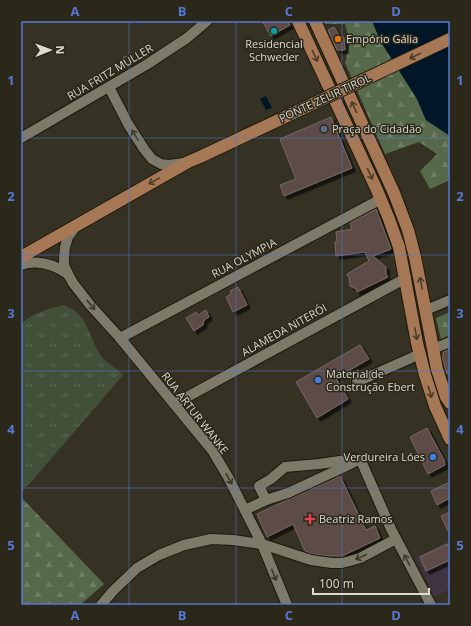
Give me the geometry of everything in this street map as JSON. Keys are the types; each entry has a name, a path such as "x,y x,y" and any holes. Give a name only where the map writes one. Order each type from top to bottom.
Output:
{"main road":[{"path":"298,21 390,219 406,278 425,375 435,406 450,439"},
{"path":"315,21 394,193 403,216 413,246 437,369 446,397 450,403"},
{"name":"PONTE ZELIR TIROL","path":"21,257 188,162 450,39"},
{"path":"420,354 433,349"}],"street":[{"name":"RUA FRITZ MÜLLER","path":"21,138 168,50 187,38 207,21"},
{"path":"108,87 128,124 152,160 161,164 170,165 188,162"},
{"path":"203,156 333,95"},
{"name":"RUA OLYMPIA","path":"120,338 381,199"},
{"name":"RUA ARTUR WANKE","path":"76,225 68,237 65,247 64,265 68,274 90,305 120,338 212,450 262,544 287,605"},
{"name":"RUA ARTUR WANKE","path":"21,265 32,263 48,264 68,274"},
{"name":"ALAMEDA NITERÓI","path":"174,404 406,278"},
{"path":"426,310 450,300"},
{"path":"433,349 450,342"},
{"path":"357,382 420,354"},
{"path":"266,500 259,486 271,479 285,467 354,459 360,461 391,529 431,605"},
{"path":"245,510 266,500 288,493 360,461"},
{"path":"101,605 137,568 159,555 184,545 211,539 233,540 262,544 311,560 342,563 360,558 396,539"}],"shaded area":[{"path":"450,541 450,589 434,597 416,557"}],"green space":[{"path":"324,21 372,21 381,42 417,99 426,120 450,136 450,180 430,189 420,171 437,154 419,142 385,154 345,63 350,42 345,24 325,24"},
{"path":"64,305 79,315 86,325 102,357 123,375 32,481 21,491 21,324 35,314"},
{"path":"450,312 450,335 441,339 436,318"},
{"path":"21,497 104,584 80,605 21,605"}],"water":[{"path":"372,21 450,21 450,136 426,120 417,99 381,42"},
{"path":"266,96 272,108 266,110 260,99"}],"building":[{"name":"Residencial Schweder","path":"262,21 287,21 290,25 271,36"},
{"name":"Empório Gália","path":"334,27 340,37 344,37 345,50 337,50 328,30"},
{"path":"331,117 352,168 284,196 280,185 296,179 280,139"},
{"path":"376,209 391,249 373,256 386,267 386,274 388,277 357,292 356,289 350,286 347,274 369,261 365,252 336,256 336,232 352,229 350,223"},
{"path":"238,287 247,305 233,312 226,297 231,294 230,291"},
{"path":"206,310 209,317 204,320 203,325 194,331 186,318 196,312 198,315"},
{"name":"Material de Construção Ebert","path":"360,345 369,359 336,378 348,399 317,418 296,382"},
{"path":"450,349 450,373 447,374 442,356 444,355 443,352"},
{"path":"427,428 444,460 445,465 428,474 410,437"},
{"name":"Beatriz Ramos","path":"340,476 366,530 375,526 380,538 342,556 332,556 312,554 305,551 293,524 267,537 257,514"},
{"path":"450,482 450,498 437,505 431,491"},
{"path":"450,512 450,535 441,516"},
{"path":"447,544 450,551 450,560 426,571 420,557"}],"place":[{"name":"Residencial Schweder","path":"274,31"},
{"name":"Empório Gália","path":"338,39"},
{"name":"Praça do Cidadão","path":"324,129"},
{"name":"Material de Construção Ebert","path":"318,380"},
{"name":"Verdureira Lóes","path":"433,457"},
{"name":"Beatriz Ramos","path":"310,519"}]}
